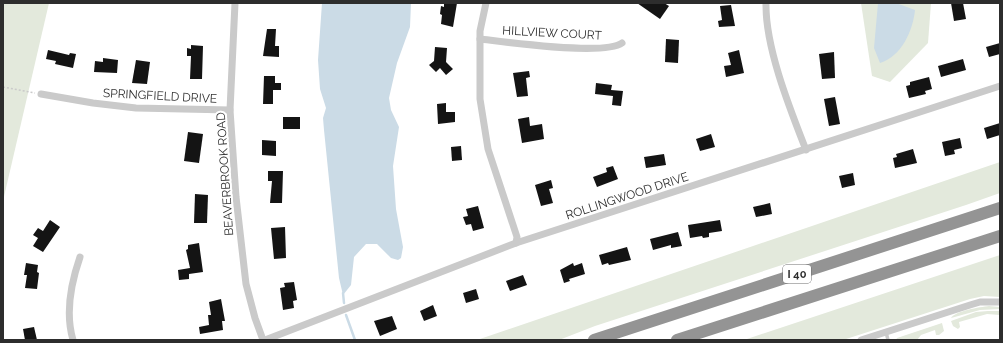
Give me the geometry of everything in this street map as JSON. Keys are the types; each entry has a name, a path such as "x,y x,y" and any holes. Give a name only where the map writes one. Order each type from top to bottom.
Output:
{"highway":[{"name":"I 40","path":"594,340 1000,208"},
{"name":"I 40","path":"677,340 1000,236"}],"street":[{"name":"BEAVERBROOK ROAD","path":"235,3 230,110 236,197 246,284 255,318 264,340"},
{"path":"486,3 480,39 480,100 488,149 517,237 516,243"},
{"path":"766,3 767,24 770,41 806,150"},
{"name":"HILLVIEW COURT","path":"480,39 585,48 616,47 622,43"},
{"name":"ROLLINGWOOD DRIVE","path":"264,340 516,243 1000,86"},
{"name":"SPRINGFIELD DRIVE","path":"41,94 93,103 136,108 230,110"},
{"path":"72,340 69,326 72,281 80,257"},
{"path":"861,340 980,302 1000,302"}],"lane":[{"path":"886,332 888,340"}],"path":[{"path":"3,87 41,94"}],"shaded area":[{"path":"3,3 49,3 3,201"},
{"path":"322,3 411,3 410,27 397,63 389,98 391,110 399,127 393,166 396,209 403,247 401,258 398,260 391,258 377,244 366,244 354,257 351,285 343,295 339,278 324,130 323,118 326,108 320,89 318,60"},
{"path":"861,3 931,3 928,43 890,82 872,76"},
{"path":"878,3 896,3 915,10 912,26 905,41 894,55 888,60 880,63 874,48"},
{"path":"1000,162 1000,193 966,205 595,326 559,340 477,340"},
{"path":"1000,255 1000,297 984,296 970,299 843,340 744,340"},
{"path":"989,306 1000,307 1000,309 980,310 951,318 962,311"},
{"path":"1000,311 1000,315 987,314 959,322 960,327 958,329 953,326 951,321 976,312"},
{"path":"942,323 944,331 939,335 936,335 935,330 921,335 917,340 896,340 897,338"}],"building":[{"path":"444,3 457,3 453,27 441,24 441,6 444,7"},
{"path":"637,3 664,3 669,6 660,19"},
{"path":"951,3 963,3 966,19 954,21"},
{"path":"731,5 735,26 719,27 718,21 722,20 720,6"},
{"path":"267,29 276,29 275,46 279,46 279,57 263,56"},
{"path":"666,39 679,40 678,63 665,62"},
{"path":"1000,43 1000,54 989,57 986,47"},
{"path":"191,45 203,46 202,79 190,79 191,56 187,56 187,48 191,49"},
{"path":"435,47 447,48 446,62 453,69 446,75 440,68 436,72 429,65 434,61"},
{"path":"48,50 69,55 70,53 76,54 73,68 55,64 56,61 46,59"},
{"path":"739,50 744,73 726,77 724,66 731,65 728,53"},
{"path":"834,52 835,78 822,79 819,54"},
{"path":"103,58 118,60 117,73 94,72 95,61 103,62"},
{"path":"963,59 966,70 941,77 938,66"},
{"path":"136,60 150,62 147,84 132,83"},
{"path":"529,71 530,77 526,78 528,96 517,97 513,73"},
{"path":"264,76 275,76 275,83 281,83 281,90 273,90 273,104 263,104"},
{"path":"929,77 932,89 925,91 926,94 909,98 906,86 910,85 910,82"},
{"path":"596,83 612,85 611,90 623,91 621,106 612,105 613,96 595,94"},
{"path":"835,97 840,124 829,126 824,99"},
{"path":"446,103 446,112 455,112 455,122 438,124 437,104"},
{"path":"283,117 300,117 300,129 283,129"},
{"path":"529,117 530,126 542,124 544,139 522,143 518,119"},
{"path":"1000,123 1000,135 987,139 984,128"},
{"path":"188,132 203,134 199,163 184,161"},
{"path":"711,134 715,147 700,151 696,139"},
{"path":"960,138 962,148 954,150 955,154 945,156 942,142"},
{"path":"262,140 276,141 276,156 262,155"},
{"path":"461,146 462,160 452,161 451,147"},
{"path":"913,149 917,163 895,168 893,158 897,157 896,154"},
{"path":"664,154 666,165 646,168 644,157"},
{"path":"613,166 618,179 597,187 593,177 607,172 606,168"},
{"path":"268,171 283,171 282,203 270,203 272,181 268,181"},
{"path":"853,173 855,185 842,188 839,176"},
{"path":"551,180 553,188 549,189 553,203 541,206 535,185"},
{"path":"195,194 208,195 207,223 194,223"},
{"path":"770,203 772,214 756,217 753,207"},
{"path":"478,206 484,228 473,231 471,224 466,225 463,217 468,216 466,209"},
{"path":"50,220 60,227 43,252 33,246 38,238 33,235 38,228 43,231"},
{"path":"720,220 722,231 709,233 709,237 703,238 702,236 690,238 688,225"},
{"path":"285,227 286,258 274,259 271,228"},
{"path":"678,232 682,246 671,248 671,245 653,250 650,239"},
{"path":"199,243 203,272 189,274 189,279 179,280 178,270 190,268 186,250 188,249 188,245"},
{"path":"627,247 631,260 602,265 599,255"},
{"path":"26,263 38,265 37,272 39,273 37,289 25,288 27,275 24,275"},
{"path":"573,263 574,266 582,263 585,274 569,279 570,281 564,283 560,270"},
{"path":"523,275 527,285 510,291 506,281"},
{"path":"294,282 297,300 293,301 294,308 283,310 280,288 285,287 284,283"},
{"path":"476,289 479,299 466,303 463,293"},
{"path":"221,299 225,321 222,321 223,330 200,334 199,327 209,325 208,315 211,315 209,302"},
{"path":"433,305 437,316 424,321 420,311"},
{"path":"392,316 397,329 380,336 374,321"},
{"path":"34,327 37,340 25,340 23,329"}],"waterway":[{"path":"343,293 344,303"},
{"path":"346,315 355,340"}]}
